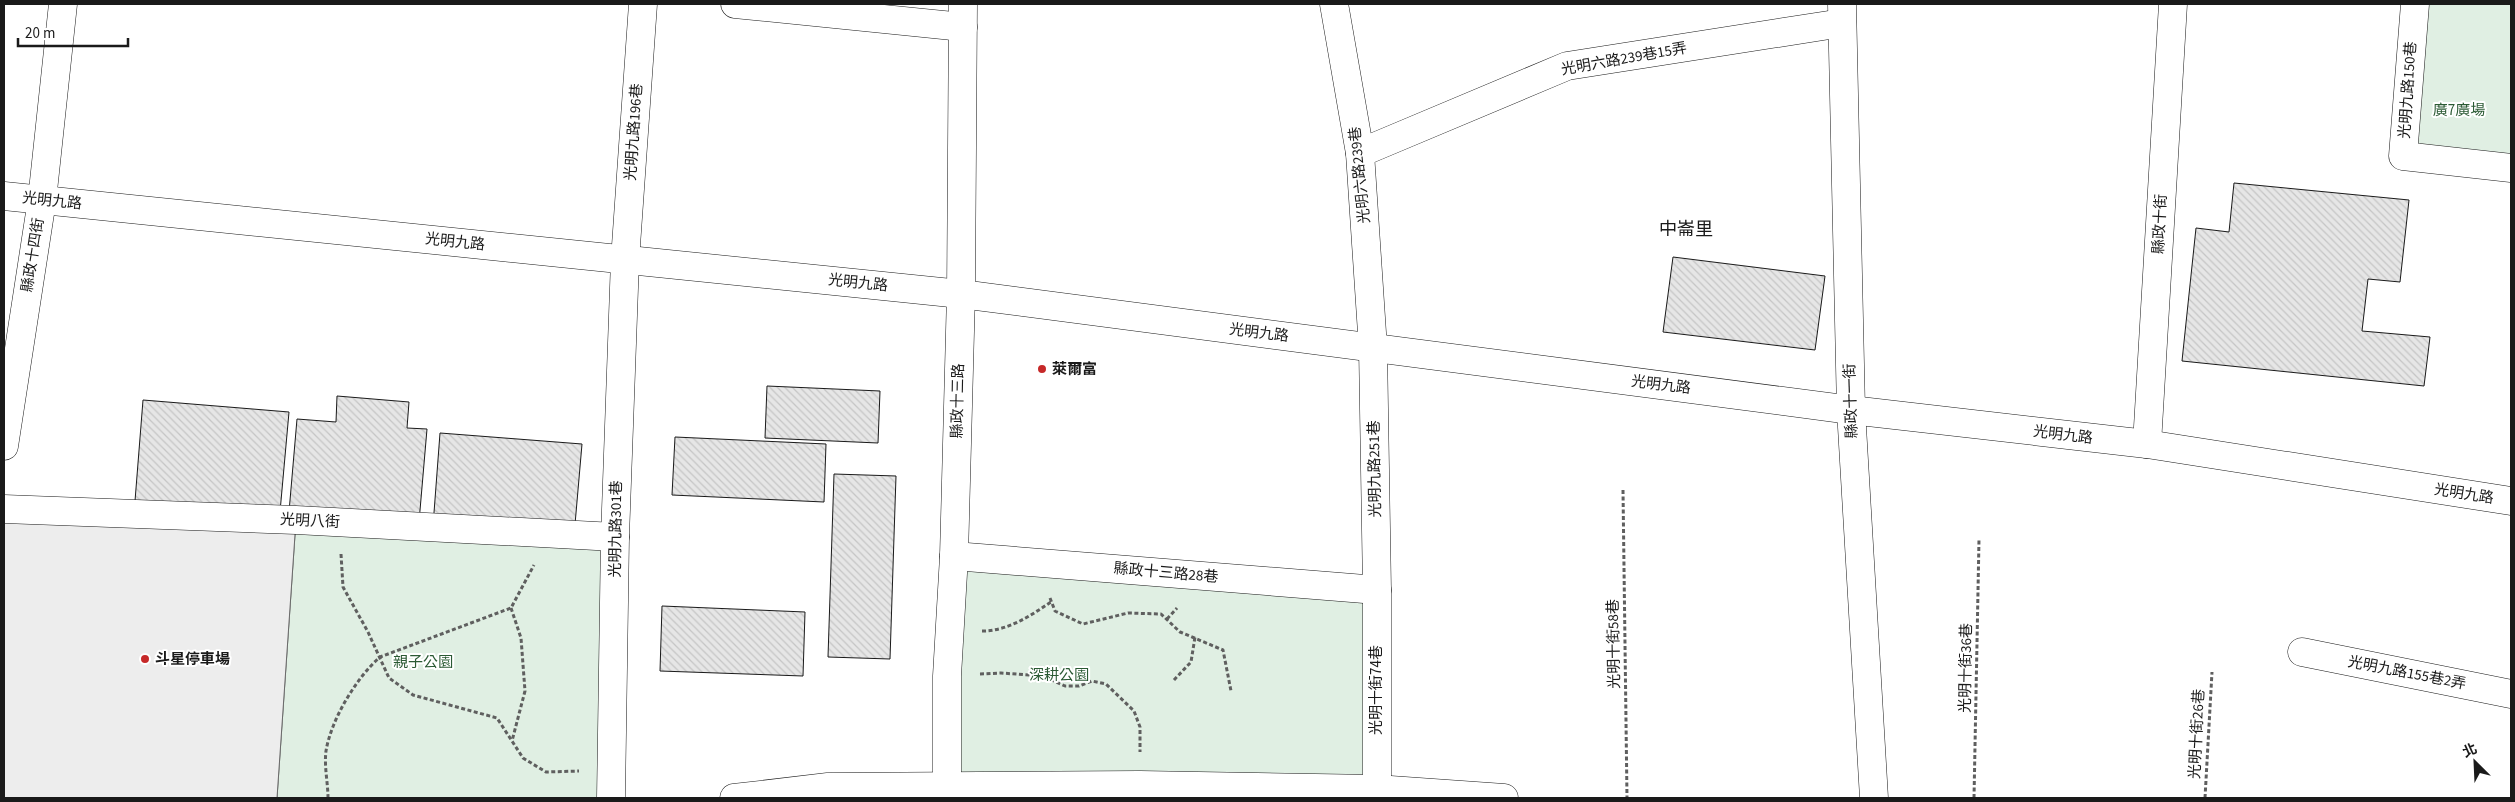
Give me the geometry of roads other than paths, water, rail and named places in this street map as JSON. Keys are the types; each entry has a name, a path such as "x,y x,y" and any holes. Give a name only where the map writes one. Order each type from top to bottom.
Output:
{"street":[{"name":"縣政十四街","path":"4,446 42,200 63,4"},
{"name":"光明九路196巷","path":"625,260 643,4"},
{"path":"735,4 963,16"},
{"name":"光明六路239巷","path":"1334,4 1360,154 1373,348"},
{"name":"縣政十街","path":"2147,444 2173,4"},
{"name":"光明九路150巷","path":"2415,4 2403,156 2511,168"},
{"name":"光明六路239巷15弄","path":"1360,154 1567,66 1842,13"},
{"name":"縣政十一街","path":"1842,13 1851,410 1874,798"},
{"name":"縣政十三路","path":"947,792 947,676 954,556 961,294 963,16"},
{"name":"光明九路","path":"4,196 961,294 1851,410 2147,444 2511,501"},
{"name":"光明九路301巷","path":"611,798 615,537 625,260"},
{"name":"光明九路251巷","path":"1373,348 1377,590"},
{"name":"光明八街","path":"4,508 339,522 615,537"},
{"name":"縣政十三路28巷","path":"954,556 1377,590"},
{"name":"光明十街74巷","path":"1376,794 1377,590"},
{"name":"光明九路155巷2弄","path":"2302,652 2511,694"},
{"path":"734,798 828,787 947,792 1140,785 1504,798"}],"place":[{"name":"萊爾富","path":"1042,369"},
{"name":"斗星停車場","path":"145,659"}],"district":[{"name":"中崙里","path":"1686,229"}],"park label":[{"name":"廣7廣場","path":"2459,110"},
{"name":"親子公園","path":"423,662"},
{"name":"深耕公園","path":"1059,675"}]}
